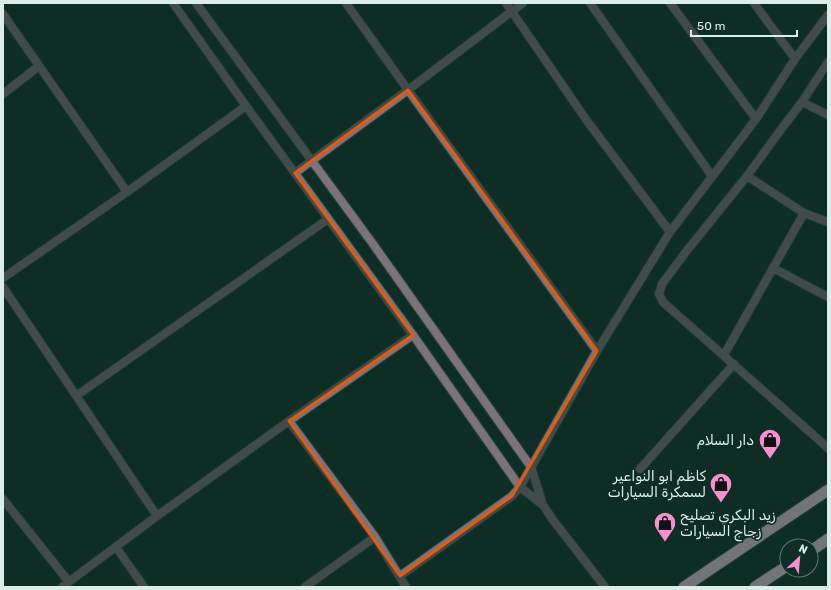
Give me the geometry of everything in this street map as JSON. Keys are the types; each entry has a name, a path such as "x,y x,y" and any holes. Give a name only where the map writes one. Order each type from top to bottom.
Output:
{"highway":[{"path":"684,587 828,490"},
{"path":"819,545 828,539"},
{"path":"755,587 779,571"}],"street":[{"path":"172,3 413,335 520,487 543,505"},
{"path":"196,3 311,161 374,244 531,467 543,505 605,587"},
{"path":"346,3 597,351"},
{"path":"506,3 585,118 670,232"},
{"path":"294,173 408,90 523,3"},
{"path":"590,3 712,176"},
{"path":"670,3 756,119"},
{"path":"754,3 795,59"},
{"path":"3,14 127,192"},
{"path":"400,576 512,496 520,487 597,351 670,232 756,119 795,59 828,15"},
{"path":"828,62 802,102 747,176 684,253 662,284 660,294 663,302 828,448"},
{"path":"3,94 39,66"},
{"path":"802,102 828,115"},
{"path":"3,278 127,192 246,106"},
{"path":"747,176 804,213 828,222"},
{"path":"724,355 804,213"},
{"path":"76,396 328,219"},
{"path":"773,268 828,297"},
{"path":"3,287 157,516"},
{"path":"62,587 157,516 289,421 413,335"},
{"path":"640,469 734,364"},
{"path":"289,421 375,537 406,587"},
{"path":"3,499 69,582"},
{"path":"305,587 375,537"},
{"path":"116,547 144,587"}],"highlighted area":[{"path":"408,90 597,351 512,496 400,576 289,421 413,335 295,173"}],"place":[{"name":"دار السلام","path":"770,460"},
{"name":"كاظم ابو النواعير لسمكرة السيارات","path":"721,504"},
{"name":"زيد البكري تصليح زجاج السيارات","path":"665,542"}]}
